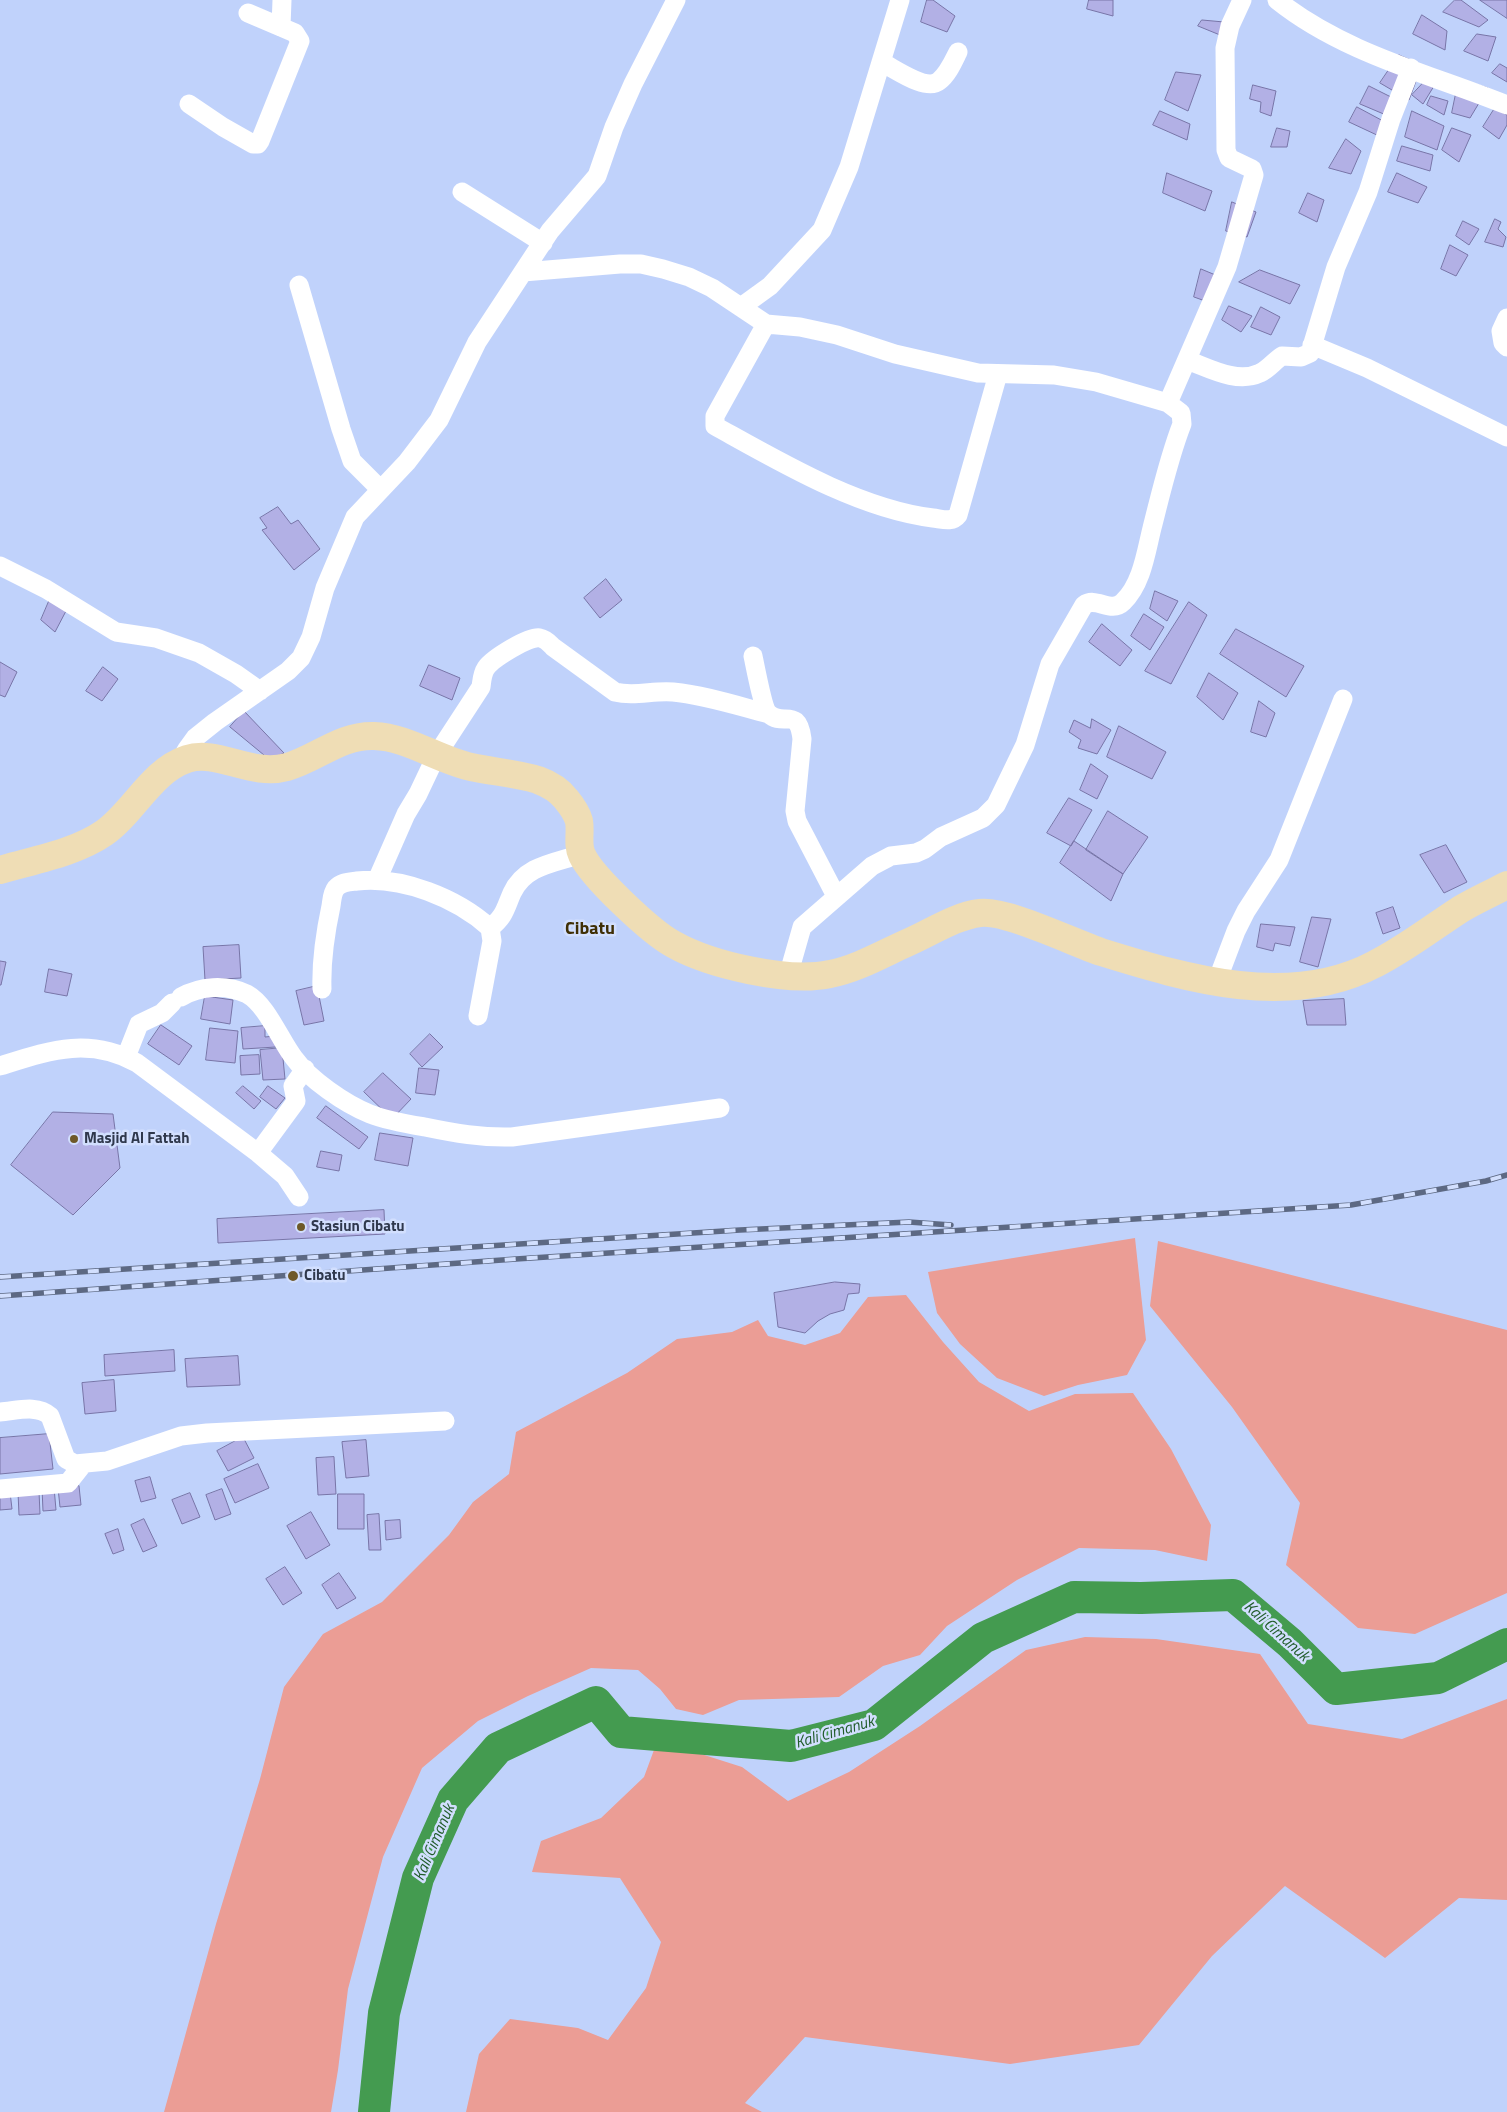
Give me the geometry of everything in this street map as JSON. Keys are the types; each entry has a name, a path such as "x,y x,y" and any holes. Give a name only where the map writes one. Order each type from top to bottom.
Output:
{"main road":[{"path":"0,870 74,848 106,832 150,785 180,761 196,756 268,771 290,766 354,736 378,736 402,740 436,756 470,767 538,780 558,790 570,804 579,822 581,854 609,890 661,936 675,946 722,964 788,976 813,977 835,974 954,921 983,912 1000,914 1093,949 1153,968 1217,981 1274,989 1306,987 1334,982 1376,964 1466,906 1507,885"}],"street":[{"path":"280,27 282,0"},
{"path":"180,761 195,738 288,671 301,658 310,637 325,588 354,517 407,462 439,420 477,342 550,231 597,176 614,127 633,84 676,0"},
{"path":"741,307 770,286 822,230 849,167 900,0"},
{"path":"1168,403 1227,267 1254,175 1252,169 1229,158 1226,150 1225,48 1230,26 1242,0"},
{"path":"1277,0 1316,26 1347,43 1507,105"},
{"path":"189,104 223,127 254,144 258,144 300,40 295,33 248,13"},
{"path":"881,62 921,83 929,85 937,83 949,70 958,52"},
{"path":"1187,360 1238,377 1249,377 1268,369 1282,356 1301,357 1307,355 1312,345 1336,267 1368,192 1391,119 1411,68"},
{"path":"462,192 542,243"},
{"path":"523,272 596,264 641,264 689,277 712,288 766,324 800,327 837,335 895,354 978,373 1062,376 1096,382 1168,403 1181,413 1182,424 1144,564 1123,603 1116,606 1105,606 1088,602 1071,625 1050,664 1025,745 996,805 983,818 941,837 925,849 916,853 891,856 882,860 836,896 802,927 788,976"},
{"path":"299,285 352,461 380,489"},
{"path":"1507,318 1501,331 1503,343 1507,347"},
{"path":"766,324 716,416 715,426 776,459 868,502 921,517 950,520 958,515 998,374"},
{"path":"1312,345 1367,368 1507,436"},
{"path":"0,566 46,589 116,632 156,638 199,653 236,674 260,691"},
{"path":"377,880 400,828 436,756 480,687 482,676 487,666 496,657 532,638 539,637 546,640 615,692 624,694 675,692 798,722 802,739 795,811 797,821 836,896"},
{"path":"753,656 766,710 769,714"},
{"path":"1217,981 1243,918 1279,860 1343,699"},
{"path":"490,928 502,919 512,893 528,873 538,866 581,854"},
{"path":"322,989 321,965 324,938 334,891 340,884 346,882 377,880 399,883 441,898 464,909 490,928 492,941 478,1016"},
{"path":"126,1057 139,1024 162,1013 177,1000 193,990 204,988 236,990 248,995 261,1006 295,1059 315,1080 368,1113 389,1120 491,1138 512,1137 720,1108"},
{"path":"0,1066 50,1050 102,1049 126,1057 137,1062 258,1153 285,1176 299,1196"},
{"path":"258,1153 296,1101 293,1086 305,1069"},
{"path":"0,1412 34,1408 46,1412 50,1416 66,1459 72,1464 107,1461 181,1436 207,1433 445,1421"},
{"path":"0,1489 68,1483 83,1464"}],"shaded area":[{"path":"1135,1238 1146,1340 1127,1375 1078,1385 1044,1396 997,1378 960,1344 937,1313 928,1272"},
{"path":"1158,1241 1507,1330 1507,1593 1415,1634 1358,1628 1286,1565 1300,1503 1232,1407 1150,1306"},
{"path":"906,1295 943,1342 979,1382 1029,1411 1075,1394 1133,1393 1171,1449 1211,1525 1207,1561 1155,1550 1079,1548 1017,1580 947,1626 920,1655 883,1666 839,1697 739,1700 703,1715 676,1709 660,1689 638,1670 591,1668 478,1721 422,1768 383,1857 348,1989 331,2112 164,2112 216,1924 260,1779 284,1687 323,1634 382,1602 449,1535 473,1502 509,1474 516,1432 627,1373 677,1339 732,1332 758,1320 768,1336 805,1345 840,1333 868,1297"},
{"path":"1085,1637 1156,1639 1260,1654 1308,1724 1402,1739 1507,1699 1507,1900 1459,1898 1385,1958 1285,1886 1212,1956 1139,2045 1010,2064 805,2037 745,2103 762,2112 466,2112 479,2054 510,2019 578,2028 608,2040 646,1988 661,1942 620,1878 532,1872 541,1841 601,1818 644,1777 661,1731 698,1753 742,1767 788,1801 849,1772 920,1726 1026,1650"}],"building":[{"path":"927,0 933,0 955,16 947,32 921,22"},
{"path":"1089,0 1113,0 1113,16 1087,9"},
{"path":"1455,0 1461,0 1488,20 1479,27 1443,12"},
{"path":"1480,0 1507,0 1507,18"},
{"path":"1422,15 1447,31 1445,50 1413,34"},
{"path":"1202,20 1224,22 1220,35 1198,26"},
{"path":"1477,34 1496,37 1488,61 1464,51"},
{"path":"1399,55 1422,65 1409,100 1380,83"},
{"path":"1500,64 1507,68 1507,82 1492,73"},
{"path":"1176,72 1201,75 1188,111 1165,100"},
{"path":"1459,79 1488,88 1470,118 1452,113"},
{"path":"1425,81 1434,86 1423,104 1412,95"},
{"path":"1253,85 1276,91 1271,116 1260,112 1261,102 1250,99"},
{"path":"1369,86 1393,98 1386,115 1360,104"},
{"path":"1431,96 1448,101 1444,115 1427,105"},
{"path":"1357,107 1385,122 1379,136 1349,122"},
{"path":"1495,108 1507,115 1507,125 1499,139 1483,127"},
{"path":"1160,111 1190,124 1187,140 1153,125"},
{"path":"1412,111 1444,126 1437,150 1405,137"},
{"path":"1277,128 1290,131 1287,147 1271,147"},
{"path":"1452,128 1471,135 1459,162 1442,150"},
{"path":"1346,139 1361,151 1351,174 1329,168"},
{"path":"1402,146 1433,155 1430,171 1397,161"},
{"path":"1167,173 1212,191 1205,211 1163,193"},
{"path":"1397,173 1427,187 1418,203 1388,192"},
{"path":"1308,193 1324,200 1317,222 1299,213"},
{"path":"1232,202 1256,212 1247,237 1226,231"},
{"path":"1495,219 1501,222 1498,229 1506,237 1503,247 1485,242"},
{"path":"1463,221 1479,229 1469,245 1456,236"},
{"path":"1450,245 1468,255 1456,276 1441,269"},
{"path":"1201,269 1230,281 1219,306 1194,297"},
{"path":"1260,270 1300,285 1290,304 1239,282"},
{"path":"1229,306 1252,316 1241,332 1222,320"},
{"path":"1261,307 1280,317 1271,335 1251,327"},
{"path":"278,507 291,524 298,520 320,549 294,570 262,530 267,528 260,518"},
{"path":"606,579 622,600 600,618 584,598"},
{"path":"1155,591 1178,601 1167,621 1150,609"},
{"path":"50,599 66,611 55,632 41,620"},
{"path":"1189,602 1207,615 1171,684 1145,671"},
{"path":"1144,614 1164,627 1150,650 1131,636"},
{"path":"1102,624 1132,650 1120,666 1089,642"},
{"path":"1236,629 1304,666 1286,697 1220,654"},
{"path":"0,662 17,672 5,697 0,695"},
{"path":"429,665 460,678 452,700 420,686"},
{"path":"103,667 118,679 102,701 86,691"},
{"path":"1209,673 1238,693 1223,720 1197,697"},
{"path":"1259,701 1275,713 1266,737 1251,732"},
{"path":"244,711 284,753 270,760 230,727"},
{"path":"1092,719 1111,730 1097,754 1078,748 1081,740 1069,732 1074,720 1090,728"},
{"path":"1119,726 1166,752 1152,779 1107,757"},
{"path":"1091,764 1108,776 1097,799 1080,790"},
{"path":"1069,798 1092,810 1071,846 1047,833"},
{"path":"1108,811 1148,837 1123,874 1086,850"},
{"path":"1074,841 1123,874 1111,901 1060,863"},
{"path":"1446,845 1467,882 1444,893 1420,855"},
{"path":"1393,907 1400,928 1383,934 1376,913"},
{"path":"1312,917 1331,919 1318,967 1300,962"},
{"path":"1261,924 1295,927 1290,946 1275,943 1273,951 1257,947"},
{"path":"239,945 241,978 205,980 203,947"},
{"path":"0,961 6,962 1,985 0,985"},
{"path":"49,969 72,974 67,996 45,992"},
{"path":"317,986 324,1021 304,1025 296,991"},
{"path":"205,996 233,1000 230,1024 201,1019"},
{"path":"1344,999 1346,1025 1307,1025 1303,1001"},
{"path":"161,1025 192,1046 179,1065 148,1044"},
{"path":"265,1026 265,1037 275,1036 276,1047 243,1049 241,1028"},
{"path":"210,1028 238,1031 235,1063 206,1060"},
{"path":"430,1034 443,1047 422,1067 410,1054"},
{"path":"282,1048 285,1079 263,1080 260,1050"},
{"path":"259,1055 260,1074 241,1075 240,1056"},
{"path":"419,1068 439,1070 435,1095 416,1093"},
{"path":"383,1073 411,1099 392,1119 364,1092"},
{"path":"243,1086 261,1101 254,1109 236,1093"},
{"path":"268,1086 285,1098 276,1109 260,1097"},
{"path":"326,1106 368,1137 359,1149 317,1118"},
{"name":"Masjid Al Fattah","path":"53,1112 113,1114 120,1168 73,1215 11,1165"},
{"path":"380,1133 413,1138 408,1166 375,1160"},
{"path":"321,1151 342,1155 339,1171 317,1167"},
{"name":"Stasiun Cibatu","path":"384,1210 385,1234 218,1243 217,1219"},
{"path":"835,1282 860,1284 859,1293 848,1294 844,1310 830,1314 818,1321 805,1333 778,1327 774,1293"},
{"path":"174,1350 175,1371 105,1376 104,1355"},
{"path":"238,1356 240,1385 187,1387 185,1359"},
{"path":"114,1380 116,1411 85,1414 82,1383"},
{"path":"49,1434 53,1469 0,1474 0,1438"},
{"path":"243,1437 254,1458 228,1471 217,1451"},
{"path":"366,1440 369,1476 346,1478 342,1442"},
{"path":"334,1457 336,1494 318,1495 316,1458"},
{"path":"258,1464 269,1488 235,1503 224,1479"},
{"path":"150,1477 156,1498 141,1502 135,1481"},
{"path":"79,1486 81,1505 60,1507 58,1488"},
{"path":"54,1487 56,1510 43,1511 42,1488"},
{"path":"222,1489 231,1514 215,1520 206,1495"},
{"path":"39,1491 40,1514 19,1515 18,1492"},
{"path":"10,1492 12,1509 0,1510 0,1493"},
{"path":"190,1493 200,1517 182,1524 172,1500"},
{"path":"338,1494 364,1494 364,1529 338,1529"},
{"path":"311,1512 330,1545 306,1559 287,1526"},
{"path":"379,1514 381,1550 369,1550 367,1515"},
{"path":"144,1519 157,1546 143,1552 131,1525"},
{"path":"400,1520 401,1538 386,1540 385,1521"},
{"path":"118,1529 124,1550 113,1554 105,1534"},
{"path":"285,1567 302,1593 283,1605 266,1579"},
{"path":"339,1573 356,1598 337,1609 322,1585"}],"waterway":[{"name":"Kali Cimanuk","path":"374,2112 384,2013 418,1878 453,1800 498,1748 596,1702 621,1732 791,1746 874,1725 983,1638 1074,1597 1141,1598 1233,1595 1290,1643 1336,1689 1438,1678 1507,1644"}],"railway":[{"path":"0,1296 516,1259 1351,1205 1486,1181 1507,1175"},
{"path":"0,1277 740,1230 909,1222 951,1225"}],"place":[{"name":"Masjid Al Fattah","path":"74,1139"},
{"name":"Stasiun Cibatu","path":"301,1227"},
{"name":"Cibatu","path":"293,1276"}],"district":[{"name":"Cibatu","path":"590,930"}]}
